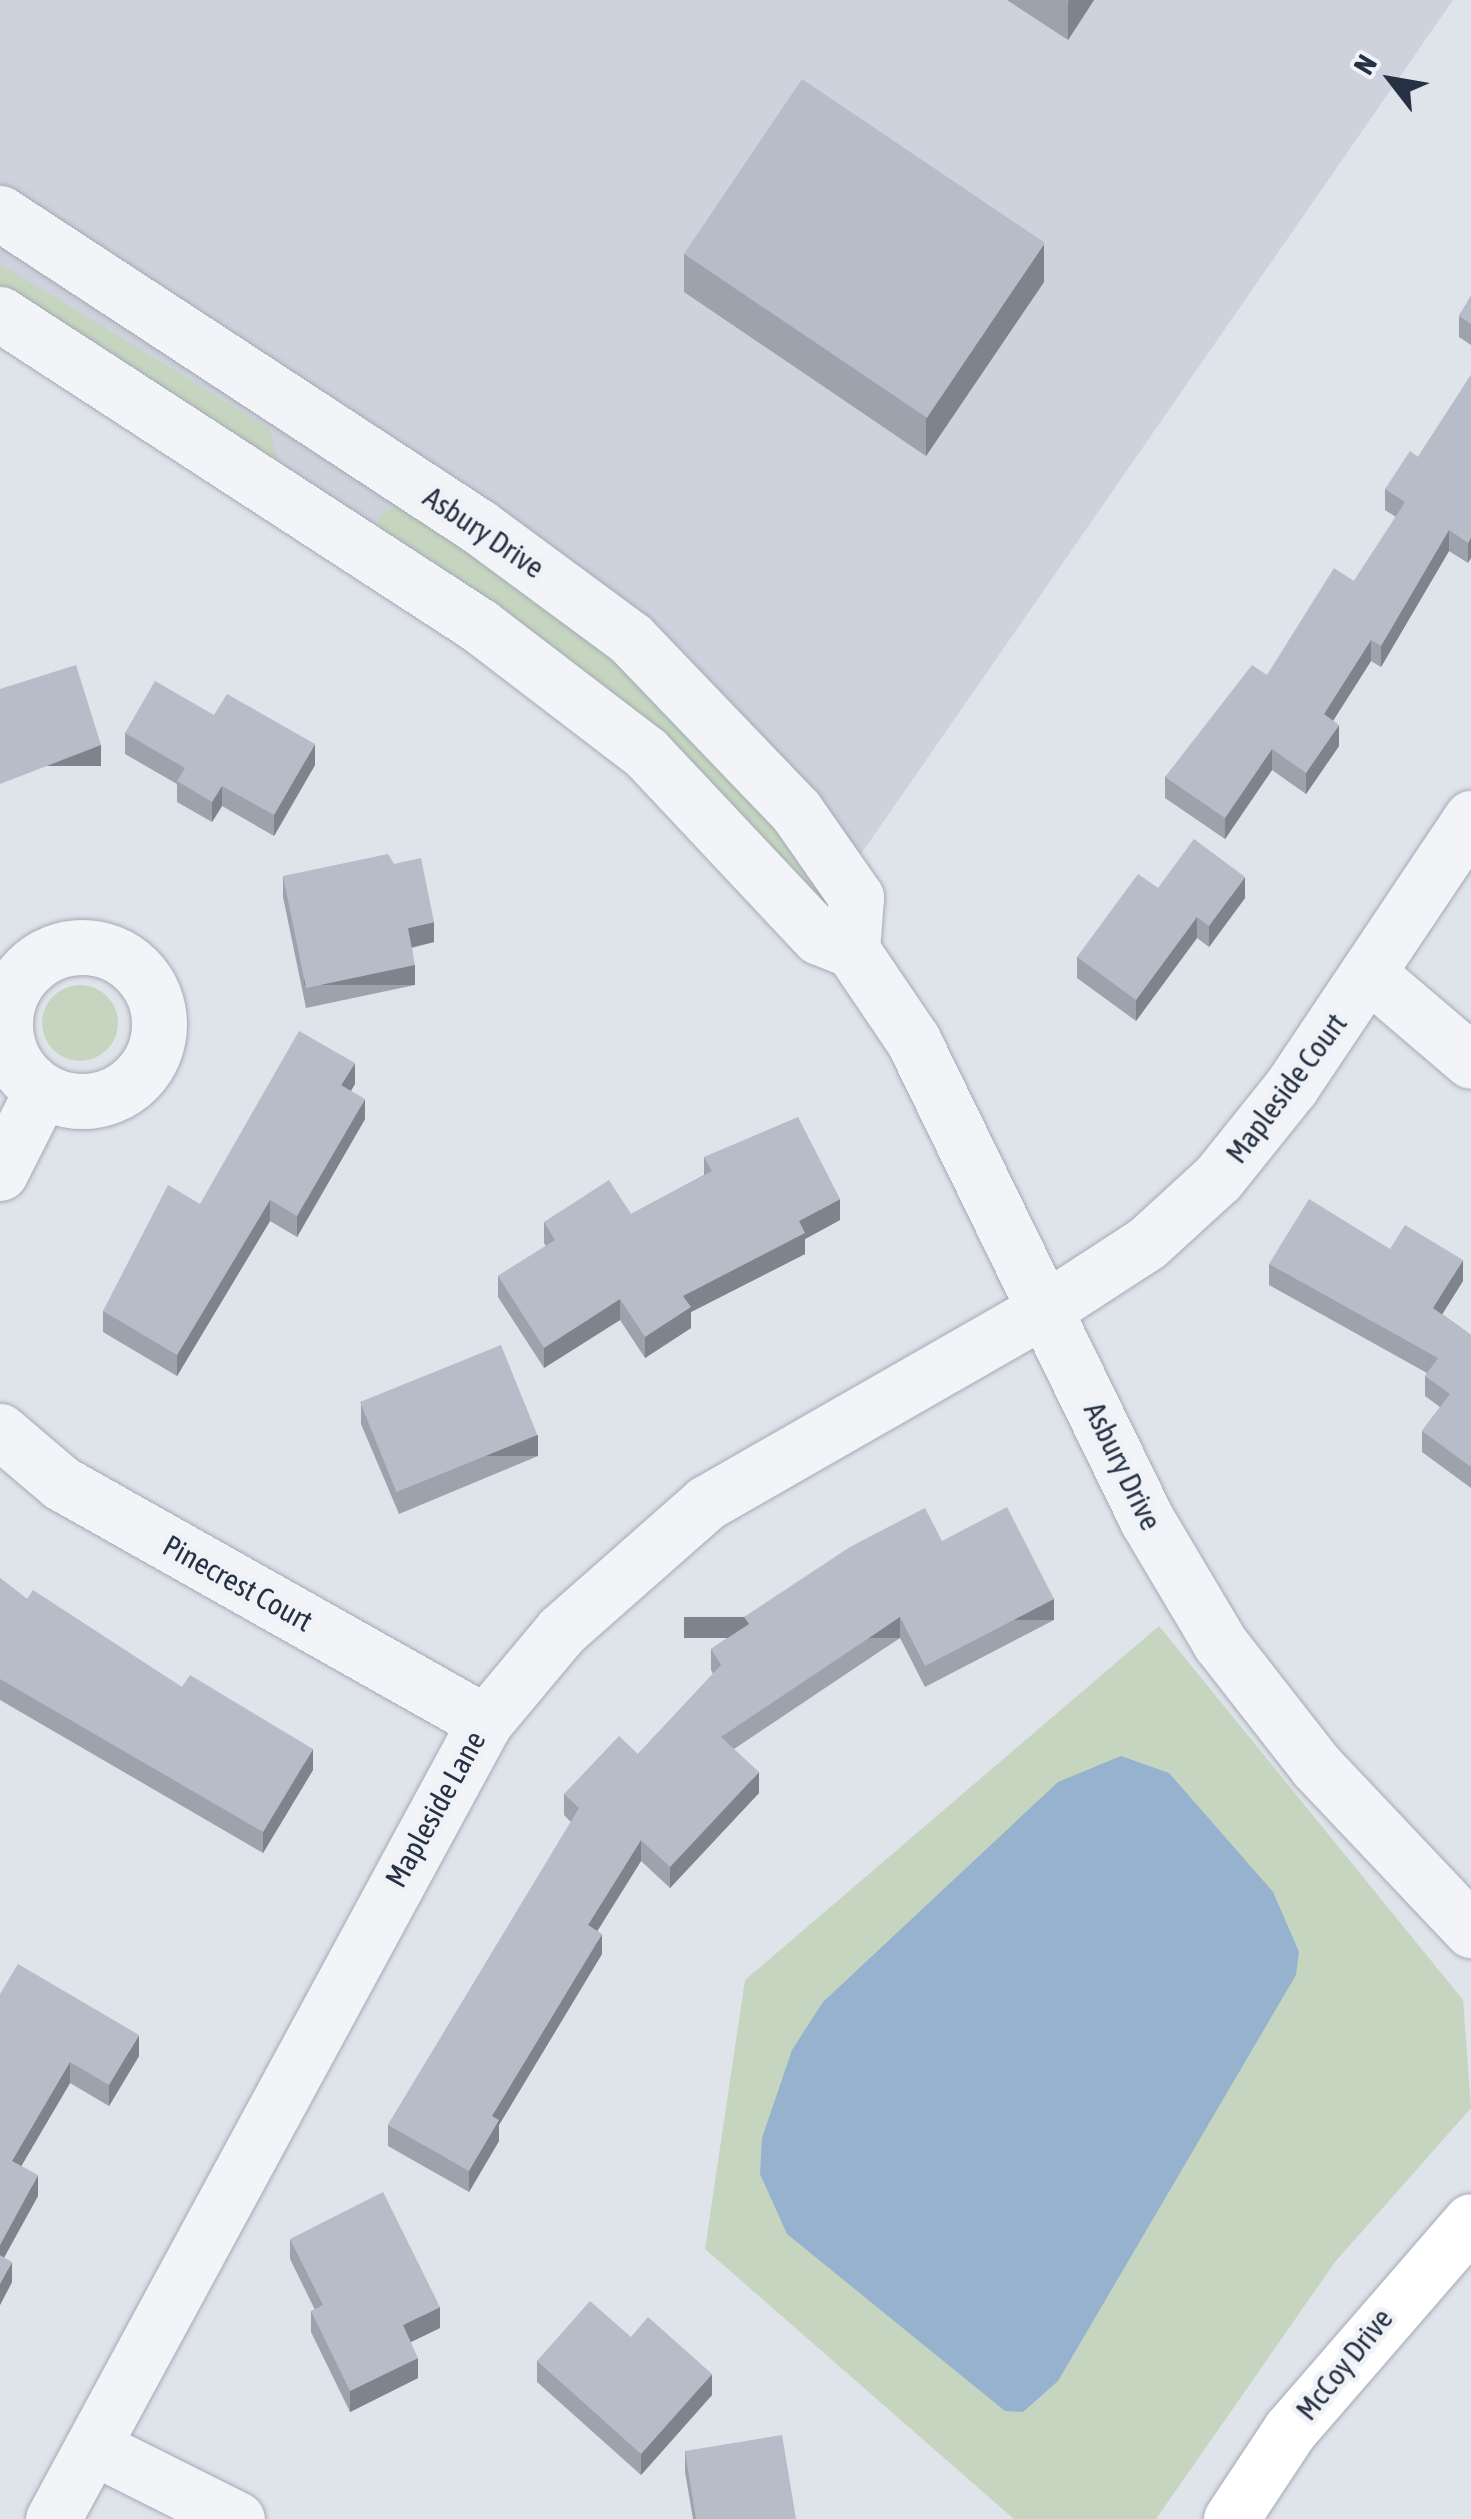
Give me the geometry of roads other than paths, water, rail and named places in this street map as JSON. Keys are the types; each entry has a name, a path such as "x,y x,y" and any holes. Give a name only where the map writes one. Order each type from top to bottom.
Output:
{"street":[{"name":"Asbury Drive","path":"0,214 478,526 630,638 796,811 856,897 852,950"},
{"name":"Asbury Drive","path":"0,314 480,626 645,752 818,937 852,950 913,1040 1048,1308 1147,1520 1220,1642 1316,1766 1471,1930"},
{"name":"Mapleside Court","path":"1048,1308 1147,1243 1218,1178 1368,973 1471,818"},
{"path":"1368,973 1471,1060"},
{"path":"0,1174 42,1090"},
{"name":"Mapleside Lane","path":"53,2519 484,1722 561,1631 706,1503 1048,1308"},
{"name":"Pinecrest Court","path":"0,1431 62,1483 484,1722"},
{"name":"McCoy Drive","path":"1232,2519 1290,2430 1471,2221"},
{"path":"93,2446 237,2519"}],"water":[{"path":"1121,1756 1169,1773 1273,1892 1299,1952 1296,1975 1058,2381 1023,2412 1005,2411 787,2234 760,2174 762,2138 792,2050 823,2002 1058,1782"}]}
